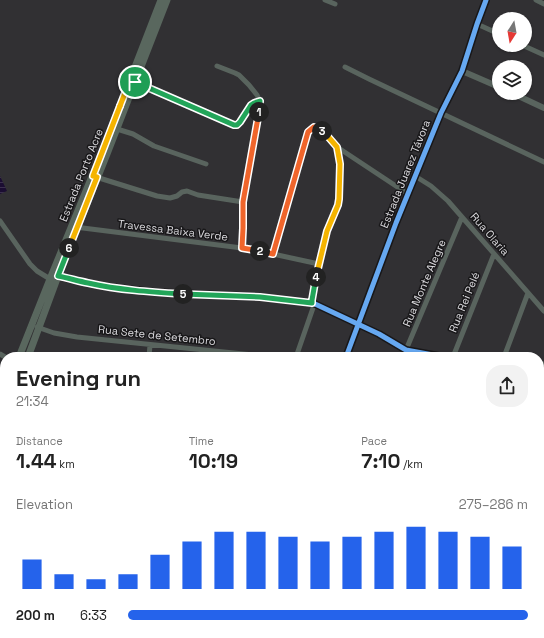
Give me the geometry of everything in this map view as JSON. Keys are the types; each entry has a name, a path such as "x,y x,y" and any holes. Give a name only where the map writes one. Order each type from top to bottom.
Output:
{"main road":[{"name":"Estrada Porto Acre","path":"95,176 117,129 161,0"},
{"name":"Estrada Porto Acre","path":"29,352 50,278 74,227 133,81 168,0"},
{"name":"Estrada Porto Acre","path":"22,352 35,327 58,276 74,227"}],"street":[{"path":"325,0 335,4"},
{"name":"Estrada Juarez Távora","path":"348,352 415,176 441,113 462,71 486,0"},
{"path":"536,0 544,4"},
{"path":"477,24 492,31"},
{"path":"532,50 544,55"},
{"path":"217,66 239,75 253,90 260,101 243,202 242,248"},
{"path":"345,67 544,162"},
{"path":"462,71 492,84"},
{"path":"133,81 234,125 237,125 240,122 251,105 260,101"},
{"path":"527,100 544,108"},
{"path":"273,254 308,132 314,127 324,132 337,147 408,194"},
{"path":"117,129 133,134 154,146 206,164"},
{"path":"298,352 313,308 312,300 327,231 338,205 340,164 337,147"},
{"path":"95,176 157,196 170,198 177,196 182,192 187,192 243,202"},
{"name":"Rua Olaria","path":"415,176 441,194 544,311"},
{"name":"Rua Monte Alegre","path":"406,350 462,217"},
{"path":"0,220 30,264 37,271 50,278"},
{"name":"Travessa Baixa Verde","path":"74,227 242,248 319,264"},
{"name":"Rua Rei Pelé","path":"455,352 494,254"},
{"path":"58,276 101,286 154,292 260,297 312,303 379,334 406,350 417,352"},
{"path":"506,352 528,293"},
{"name":"Rua Sete de Setembro","path":"35,327 54,333 77,337 222,352"},
{"path":"149,352 150,345"}],"shaded area":[{"path":"0,176 7,191 0,194"}],"cycle path":[{"path":"348,352 396,223 441,113 462,71 486,0"},
{"path":"58,276 109,287 154,292 260,297 313,303 379,334 406,350 417,352"}],"route":[{"path":"130,80 135,82 234,125 237,125 240,122 251,105 260,101 243,202 242,248 273,254 308,132 314,127 324,132 337,147 340,164 339,199 327,231 312,303 260,297 154,292 108,287 58,276 97,177 93,176 130,80"}]}
